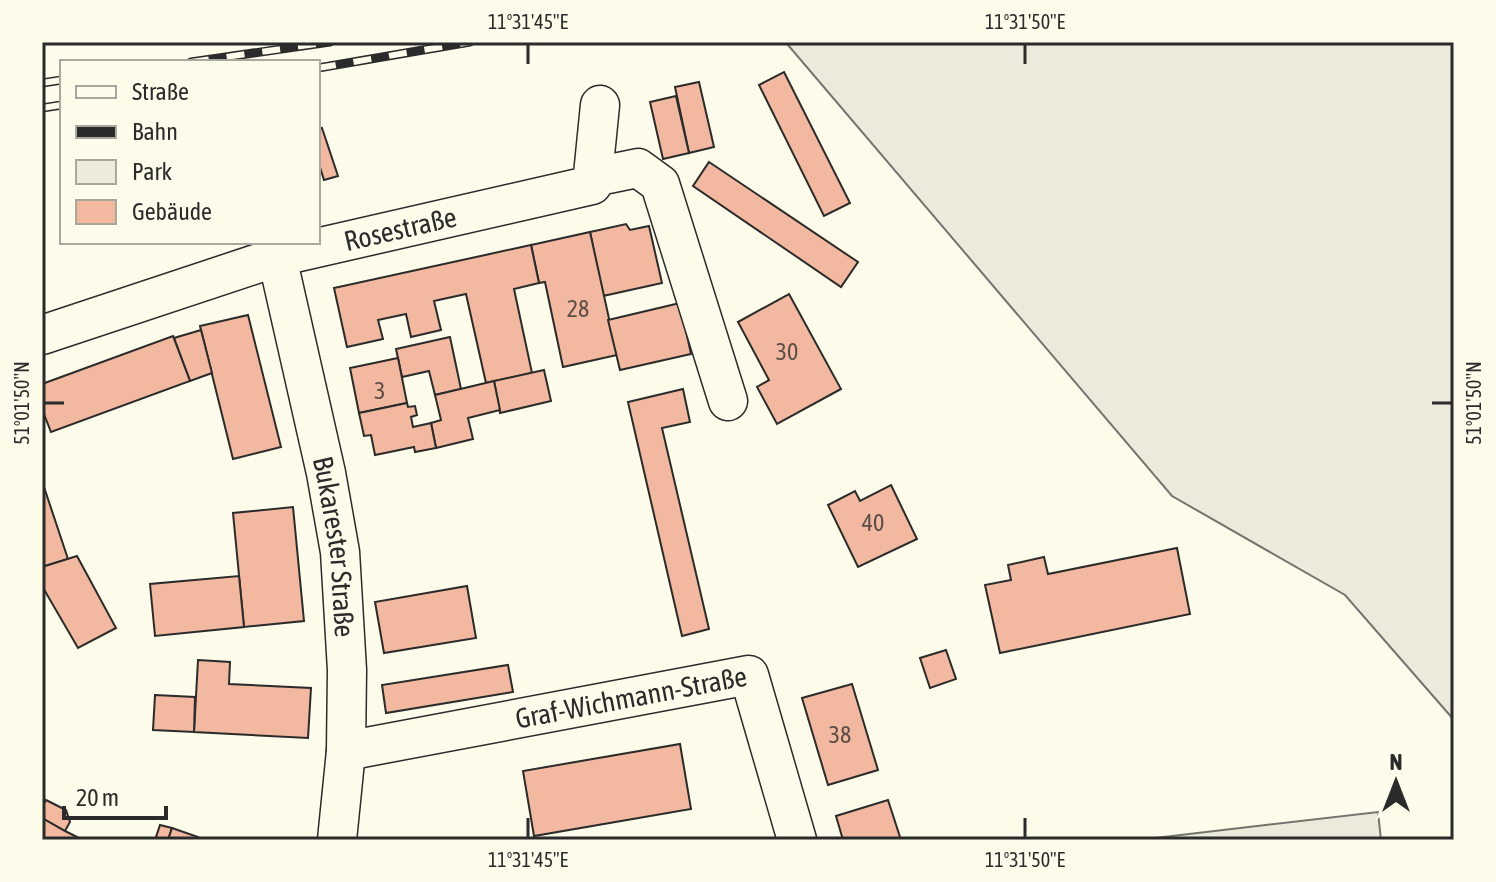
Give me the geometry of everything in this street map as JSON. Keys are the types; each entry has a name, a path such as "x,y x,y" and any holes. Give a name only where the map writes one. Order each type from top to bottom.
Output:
{"street":[{"path":"600,105 594,177 638,168 660,184 728,401"},
{"name":"Rosestraße","path":"42,335 277,257 592,185 594,177"},
{"name":"Bukarester Straße","path":"277,257 326,473 340,552 347,670 346,751 337,840"},
{"name":"Graf-Wichmann-Straße","path":"346,751 749,675 797,840"}],"green space":[{"path":"798,42 1454,42 1454,720 1345,595 1172,496 788,45"},
{"path":"1378,812 1381,840 1138,840"}],"building":[{"path":"784,72 850,203 824,216 759,85"},
{"path":"699,82 714,147 689,153 675,87"},
{"path":"676,96 689,153 663,159 650,102"},
{"path":"320,128 338,176 324,180 320,167"},
{"path":"709,162 858,262 841,287 693,186"},
{"path":"626,224 630,230 649,226 662,283 603,296 590,232"},
{"path":"590,232 617,355 563,367 545,282 539,283 531,245"},
{"path":"531,245 539,283 514,289 532,373 486,383 466,294 434,301 441,330 411,337 406,314 378,320 383,339 347,347 334,288"},
{"path":"789,294 841,389 777,424 757,387 769,380 738,322"},
{"path":"680,303 691,354 620,370 608,320"},
{"path":"248,315 281,447 233,459 200,326"},
{"path":"201,330 212,373 190,381 174,338"},
{"path":"173,336 190,381 51,432 42,409 42,384"},
{"path":"450,337 461,389 435,395 429,371 402,377 396,349"},
{"path":"398,358 407,403 359,413 350,368"},
{"path":"544,370 551,401 500,413 494,381"},
{"path":"494,381 500,410 468,418 473,439 436,448 431,423 441,420 435,395"},
{"path":"683,389 690,422 662,428 709,629 682,636 628,402"},
{"path":"407,403 408,407 415,406 417,415 411,417 413,427 431,423 436,448 415,452 414,447 375,455 371,435 364,436 359,413"},
{"path":"42,481 68,559 42,567"},
{"path":"891,485 917,539 858,567 828,505 855,491 860,501"},
{"path":"293,507 304,621 244,627 233,513"},
{"path":"1177,548 1190,614 1000,653 985,585 1011,580 1008,565 1044,557 1048,574"},
{"path":"77,556 116,628 78,648 42,586 42,567"},
{"path":"239,576 244,627 155,636 150,584"},
{"path":"467,586 476,638 384,653 375,602"},
{"path":"946,650 956,679 930,688 920,658"},
{"path":"198,660 230,662 229,684 311,688 308,738 194,732"},
{"path":"508,665 513,692 386,713 382,685"},
{"path":"852,684 878,770 828,785 802,698"},
{"path":"155,695 195,697 194,732 153,730"},
{"path":"680,744 691,809 534,836 523,771"},
{"path":"46,800 66,810 70,822 65,831 42,818"},
{"path":"888,800 901,840 843,840 836,816"},
{"path":"42,818 65,831 83,840 42,840"},
{"path":"160,825 172,828 168,840 155,840"},
{"path":"172,828 198,837 196,840 168,840"}],"railway":[{"path":"205,60 330,42"},
{"path":"320,68 470,42"},
{"path":"42,83 60,80"},
{"path":"42,108 60,105"}]}
